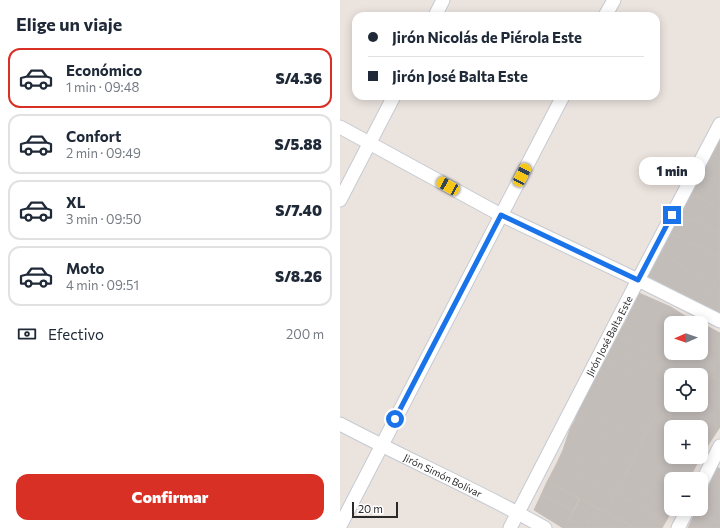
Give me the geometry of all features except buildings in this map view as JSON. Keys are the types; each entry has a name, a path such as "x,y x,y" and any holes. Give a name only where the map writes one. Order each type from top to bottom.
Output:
{"street":[{"path":"437,12 443,0"},
{"path":"607,12 614,0"},
{"path":"340,200 392,100"},
{"path":"340,526 561,100"},
{"name":"Jirón José Balta Este","path":"510,528 720,124"},
{"path":"340,127 501,215 720,321"},
{"name":"Jirón Simón Bolívar","path":"340,424 545,528"},
{"path":"707,472 720,446"},
{"path":"678,528 684,516"}],"route":[{"path":"395,419 501,215 638,280 672,215"}]}
